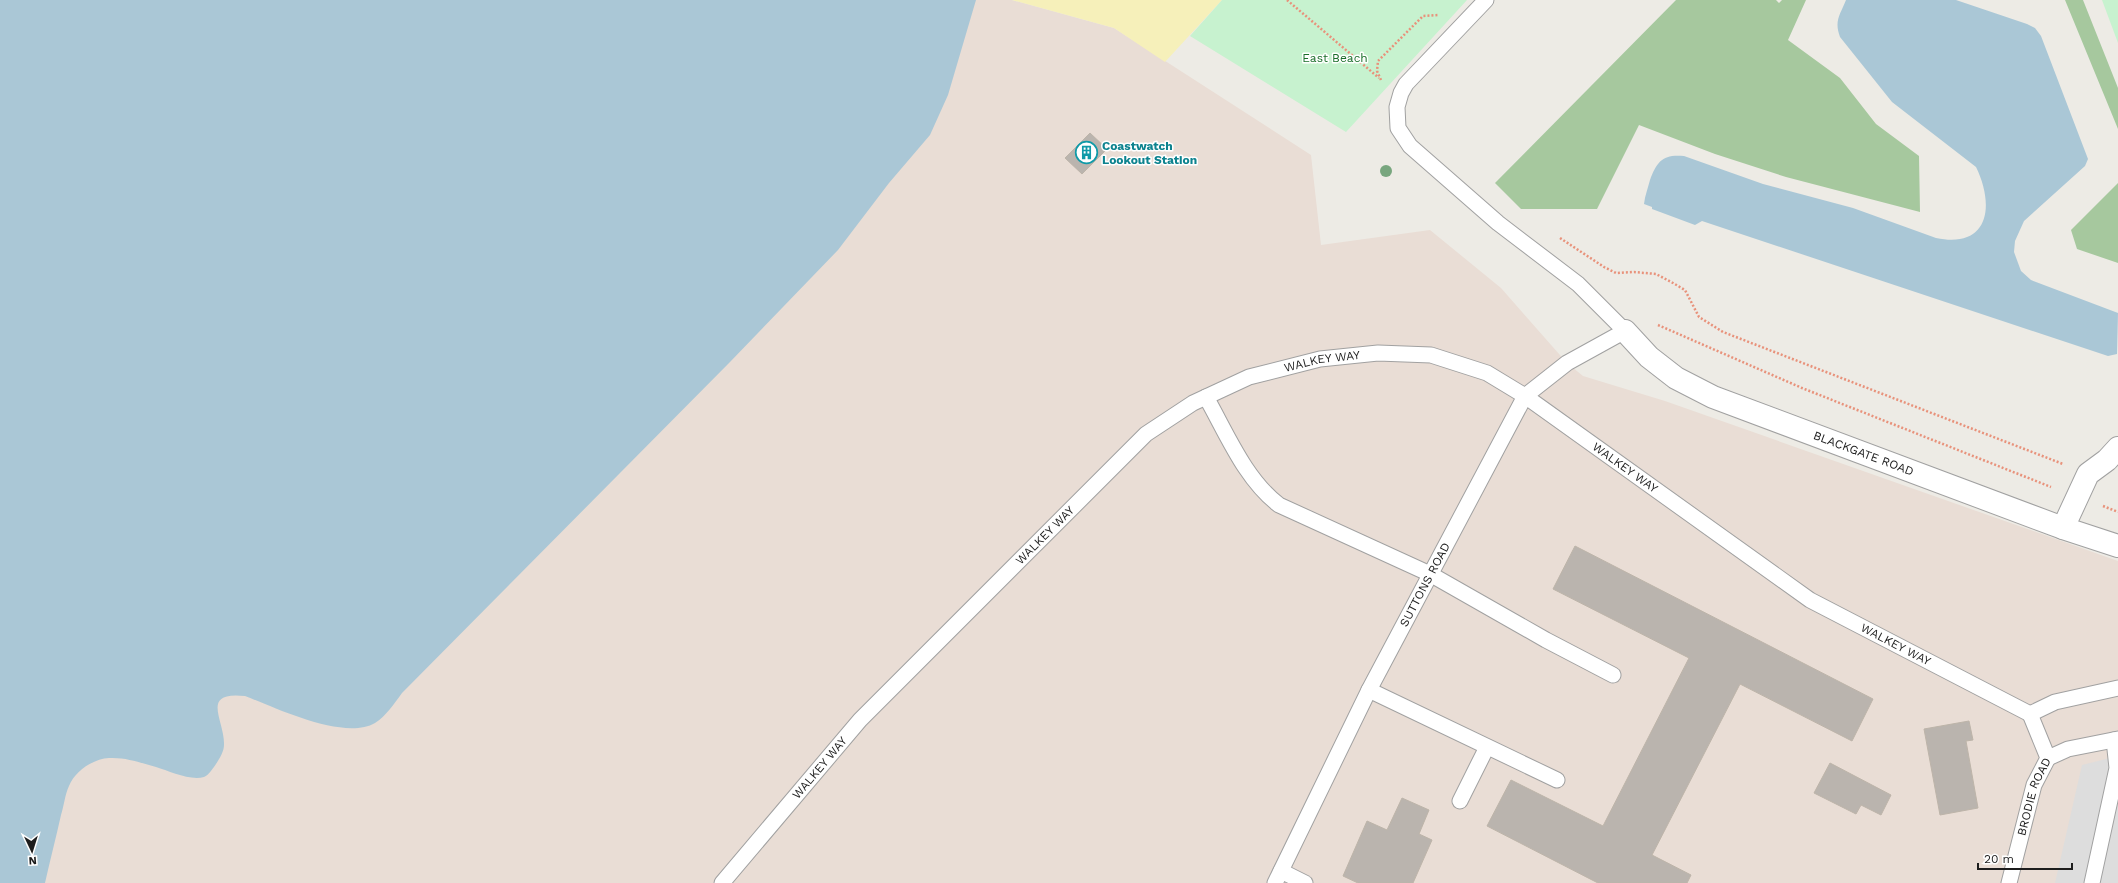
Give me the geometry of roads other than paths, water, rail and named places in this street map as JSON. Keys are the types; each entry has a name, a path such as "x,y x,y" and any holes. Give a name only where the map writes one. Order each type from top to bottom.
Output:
{"street":[{"name":"BLACKGATE ROAD","path":"1625,331 1648,357 1676,378 1713,397 2063,528 2118,546"},
{"path":"2063,528 2088,474 2107,460 2118,448"}],"lane":[{"path":"1486,0 1406,84 1401,93 1398,107 1398,128 1410,146 1498,223 1578,284 1625,331"},
{"name":"SUTTONS ROAD","path":"1278,877 1368,690 1524,396 1567,363 1625,331"},
{"name":"WALKEY WAY","path":"722,883 860,720 1146,434 1193,403 1249,377 1320,359 1378,353 1431,355 1487,373 1524,396 1810,600 2030,714"},
{"path":"1206,397 1253,480 1264,494 1279,505 1430,574 1501,613 1546,640 1613,675"},
{"path":"2030,714 2055,702 2118,688"},
{"path":"1368,690 1557,780"},
{"name":"BRODIE ROAD","path":"2009,883 2034,785 2048,758 2030,714"},
{"path":"2048,758 2068,749 2116,740 2117,768 2092,883"},
{"path":"1460,801 1487,747"},
{"path":"1278,877 1305,883"}],"water":[{"path":"0,0 976,0 948,95 930,135 889,183 838,250 730,362 402,693 383,717 375,723 362,728 328,726 292,715 245,696 231,696 222,698 218,703 218,709 224,747 219,759 208,775 198,778 186,777 139,762 121,758 103,759 91,763 76,775 68,789 45,883 0,883"},
{"path":"1846,0 1956,0 2035,28 2041,36 2088,159 2085,166 2024,221 2015,241 2014,252 2021,271 2031,280 2118,313 2117,354 2108,356 1702,221 1695,225 1652,209 1652,207 1644,204 1650,180 1658,164 1662,160 1671,156 1684,156 1763,184 1853,208 1936,238 1954,240 1967,237 1977,231 1983,221 1986,210 1982,182 1976,167 1892,102 1840,37 1838,22"}],"place":[{"name":"Coastwatch Lookout Station","path":"1086,153"}],"park label":[{"name":"East Beach","path":"1335,58"}]}
